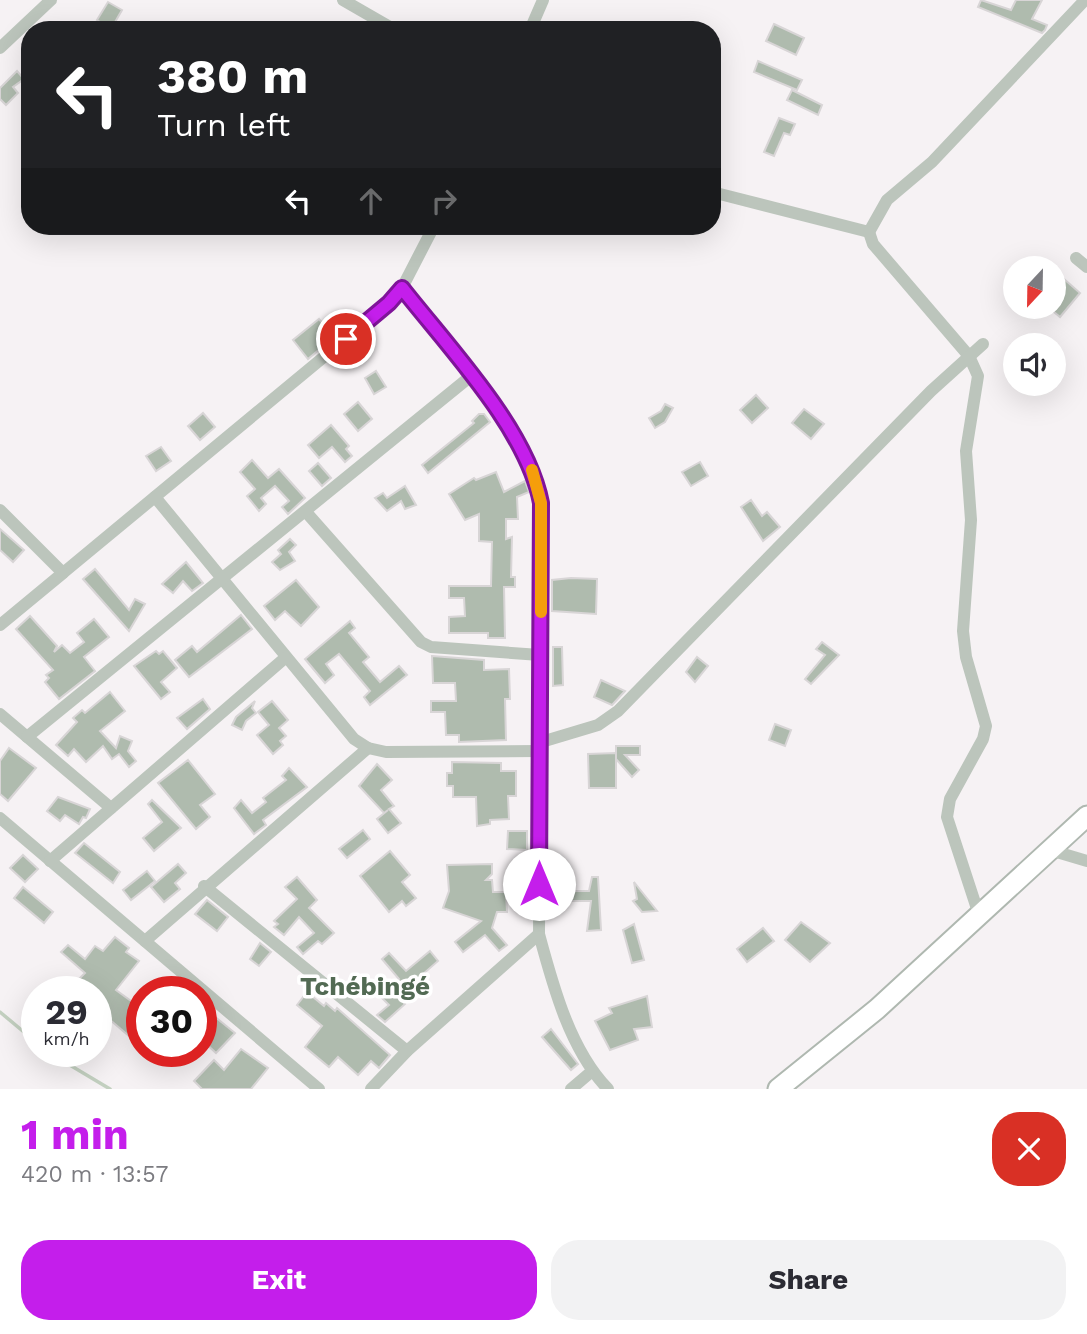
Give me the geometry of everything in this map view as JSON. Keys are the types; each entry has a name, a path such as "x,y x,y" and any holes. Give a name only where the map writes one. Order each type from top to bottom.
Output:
{"highway":[{"path":"778,1089 877,1009 1087,816"}],"street":[{"path":"29,21 51,0"},
{"path":"343,0 379,21"},
{"path":"534,21 543,0"},
{"path":"979,915 947,817 950,799 983,739 986,726 966,657 963,631 971,520 965,451 978,376 969,356 873,244 869,232 887,200 932,162 1085,0"},
{"path":"0,48 21,28"},
{"path":"721,194 869,232"},
{"path":"0,625 389,303 402,288 429,235"},
{"path":"1076,258 1087,267"},
{"path":"402,288 471,376 524,452 537,482 541,503 539,934 557,995 591,1072 608,1089"},
{"path":"155,497 354,739 368,748 386,752 538,747 598,725 618,711 756,568 983,344"},
{"path":"27,737 225,579 471,376"},
{"path":"0,510 63,573"},
{"path":"306,512 421,642 431,646 540,655"},
{"path":"50,861 285,658"},
{"path":"0,715 111,808"},
{"path":"145,940 204,886 368,748"},
{"path":"0,818 319,1089"},
{"path":"1050,850 1087,861"},
{"path":"204,886 407,1051"},
{"path":"371,1089 407,1051 539,934"},
{"path":"571,1089 591,1072"}],"building":[{"path":"981,0 1011,10 1016,0 1042,0 1032,19 1047,25 1045,30 1042,33 978,7"},
{"path":"108,2 122,10 116,21 97,20"},
{"path":"774,24 804,38 796,55 766,41"},
{"path":"758,61 802,80 797,90 754,72"},
{"path":"17,71 21,76 21,81 13,87 18,93 6,105 0,99 0,88"},
{"path":"792,90 822,105 818,115 787,100"},
{"path":"779,118 795,124 790,135 784,133 774,156 764,152"},
{"path":"1066,281 1080,293 1066,310"},
{"path":"319,319 334,337 308,359 293,340"},
{"path":"376,371 386,387 374,394 365,378"},
{"path":"756,395 768,408 752,423 740,410"},
{"path":"358,402 372,419 358,431 344,414"},
{"path":"665,404 673,408 665,422 655,428 649,418 661,411"},
{"path":"804,409 824,424 811,439 792,423"},
{"path":"203,413 215,427 200,440 188,426"},
{"path":"479,414 484,414 490,422 428,473 422,465 474,423 472,421"},
{"path":"331,425 349,446 346,449 352,456 345,462 332,447 319,458 308,445"},
{"path":"161,447 171,461 156,471 146,456"},
{"path":"252,460 268,478 279,469 305,498 288,514 282,507 289,501 275,486 261,498 266,504 259,511 247,496 255,489 240,472"},
{"path":"700,462 708,476 691,486 682,472"},
{"path":"318,463 331,478 322,486 309,471"},
{"path":"496,472 504,492 525,481 529,492 517,497 518,519 506,519 506,539 512,537 511,577 515,577 515,587 504,587 505,638 488,638 488,633 449,633 449,617 465,616 464,598 449,598 449,586 491,586 492,542 479,541 479,514 465,520 449,494 474,478 476,480"},
{"path":"405,486 416,505 405,509 401,501 387,511 375,498 383,493 387,498"},
{"path":"751,500 762,516 767,512 780,527 763,541 741,507"},
{"path":"0,529 24,550 13,562 0,550"},
{"path":"290,539 296,545 289,552 295,561 280,570 272,562 281,554 278,550"},
{"path":"186,562 203,583 192,591 183,581 173,593 162,584"},
{"path":"95,569 129,610 135,599 145,604 129,631 83,579"},
{"path":"597,579 596,614 552,611 552,580"},
{"path":"296,580 319,607 301,626 285,611 275,620 264,606"},
{"path":"241,615 252,629 189,677 175,660 192,646 197,652"},
{"path":"30,616 57,646 54,652 62,645 70,653 84,642 77,633 94,619 109,637 84,657 95,671 59,699 45,682 49,678 46,675 53,670 16,629"},
{"path":"350,621 355,628 349,633 369,657 363,662 380,682 399,666 407,675 370,705 364,697 370,691 339,654 326,664 334,675 325,683 305,659"},
{"path":"822,642 839,655 811,684 805,679 825,655 816,649"},
{"path":"553,647 562,647 563,685 553,686"},
{"path":"156,651 159,654 163,651 177,668 161,682 170,692 161,699 134,666"},
{"path":"432,656 484,660 484,670 509,669 510,699 505,699 506,740 459,742 459,735 446,735 445,712 431,712 431,701 456,701 455,683 433,683"},
{"path":"697,657 708,666 695,682 686,672"},
{"path":"601,680 625,691 612,705 594,697"},
{"path":"110,692 125,711 100,731 116,748 120,736 132,741 128,751 136,761 129,767 119,754 112,759 103,746 86,762 74,749 68,756 56,745 77,722 73,718 82,710 85,713"},
{"path":"203,699 210,709 187,729 177,718"},
{"path":"255,701 252,708 256,713 246,721 242,730 232,725 236,717"},
{"path":"272,701 288,720 279,728 286,736 280,741 283,745 273,754 257,735 269,725 258,712"},
{"path":"775,724 791,730 785,746 769,740"},
{"path":"616,746 640,746 640,755 625,755 639,770 632,777 616,759"},
{"path":"9,748 36,768 8,801 0,794 0,761"},
{"path":"616,753 616,788 589,788 588,754"},
{"path":"188,760 215,794 200,805 210,817 196,829 158,783"},
{"path":"452,762 501,763 501,771 516,771 516,796 508,796 509,819 490,820 490,824 477,826 476,797 453,797 453,786 447,786 447,773 452,773"},
{"path":"377,764 392,780 381,790 394,806 389,809 401,823 388,833 377,819 388,810 384,813 359,786"},
{"path":"289,768 307,787 263,820 266,825 254,834 234,808 241,800 252,813 266,802 263,798 286,780 282,776"},
{"path":"58,797 90,809 86,818 83,817 79,824 65,815 60,821 47,811"},
{"path":"152,800 181,828 154,851 143,838 162,822 148,804"},
{"path":"363,830 370,839 347,858 339,849"},
{"path":"508,831 527,831 527,850 507,849"},
{"path":"84,843 120,872 113,883 75,853"},
{"path":"390,851 410,875 402,882 416,898 406,906 402,901 389,912 360,876"},
{"path":"23,855 38,869 25,882 10,868"},
{"path":"178,864 186,873 175,883 180,889 164,902 151,887"},
{"path":"492,864 492,874 486,880 492,880 493,892 506,892 507,912 497,912 492,928 507,945 499,951 485,935 463,952 455,942 481,921 443,908 449,891 447,865"},
{"path":"147,871 155,881 131,900 123,890"},
{"path":"297,877 317,900 309,908 334,933 322,944 318,941 303,954 297,947 314,933 299,917 284,935 274,927 278,924 274,921 297,899 285,887"},
{"path":"592,877 598,877 601,930 587,931 591,901 553,901 554,891 589,891"},
{"path":"634,882 657,911 642,912 633,901 637,899"},
{"path":"23,887 53,912 44,923 14,898"},
{"path":"207,900 228,917 217,931 195,914"},
{"path":"801,922 830,943 810,962 785,940"},
{"path":"634,924 644,960 632,963 623,930"},
{"path":"763,928 774,941 747,962 737,949"},
{"path":"115,937 129,948 126,952 139,961 116,990 126,997 126,1033 112,1022 112,976 82,976 85,973 61,952 68,945 85,959 95,946 103,951"},
{"path":"260,943 271,952 259,966 250,959"},
{"path":"430,951 438,961 398,996 405,1004 385,1022 377,1015 389,1005 382,998 399,979 382,959 389,953 406,971"},
{"path":"307,992 324,1006 326,1003 335,1011 337,1008 390,1055 379,1068 371,1061 358,1075 338,1057 329,1067 305,1047 322,1026 297,1005"},
{"path":"647,996 652,1027 634,1029 638,1040 610,1050 595,1021 612,1013 609,1008"},
{"path":"217,1018 235,1033 217,1052"},
{"path":"551,1029 578,1064 571,1070 542,1037"},
{"path":"241,1049 268,1068 251,1089 202,1089 194,1081 207,1067 217,1067 217,1063 224,1070"}],"waterway":[{"path":"0,1012 21,1030"},
{"path":"73,1067 110,1089"}],"slow traffic":[{"path":"532,470 541,503 541,612"}],"district":[{"name":"Tchébingé","path":"365,986"}],"route":[{"path":"346,339 389,303 402,288 471,376 524,452 537,482 541,503 539,884"}]}
